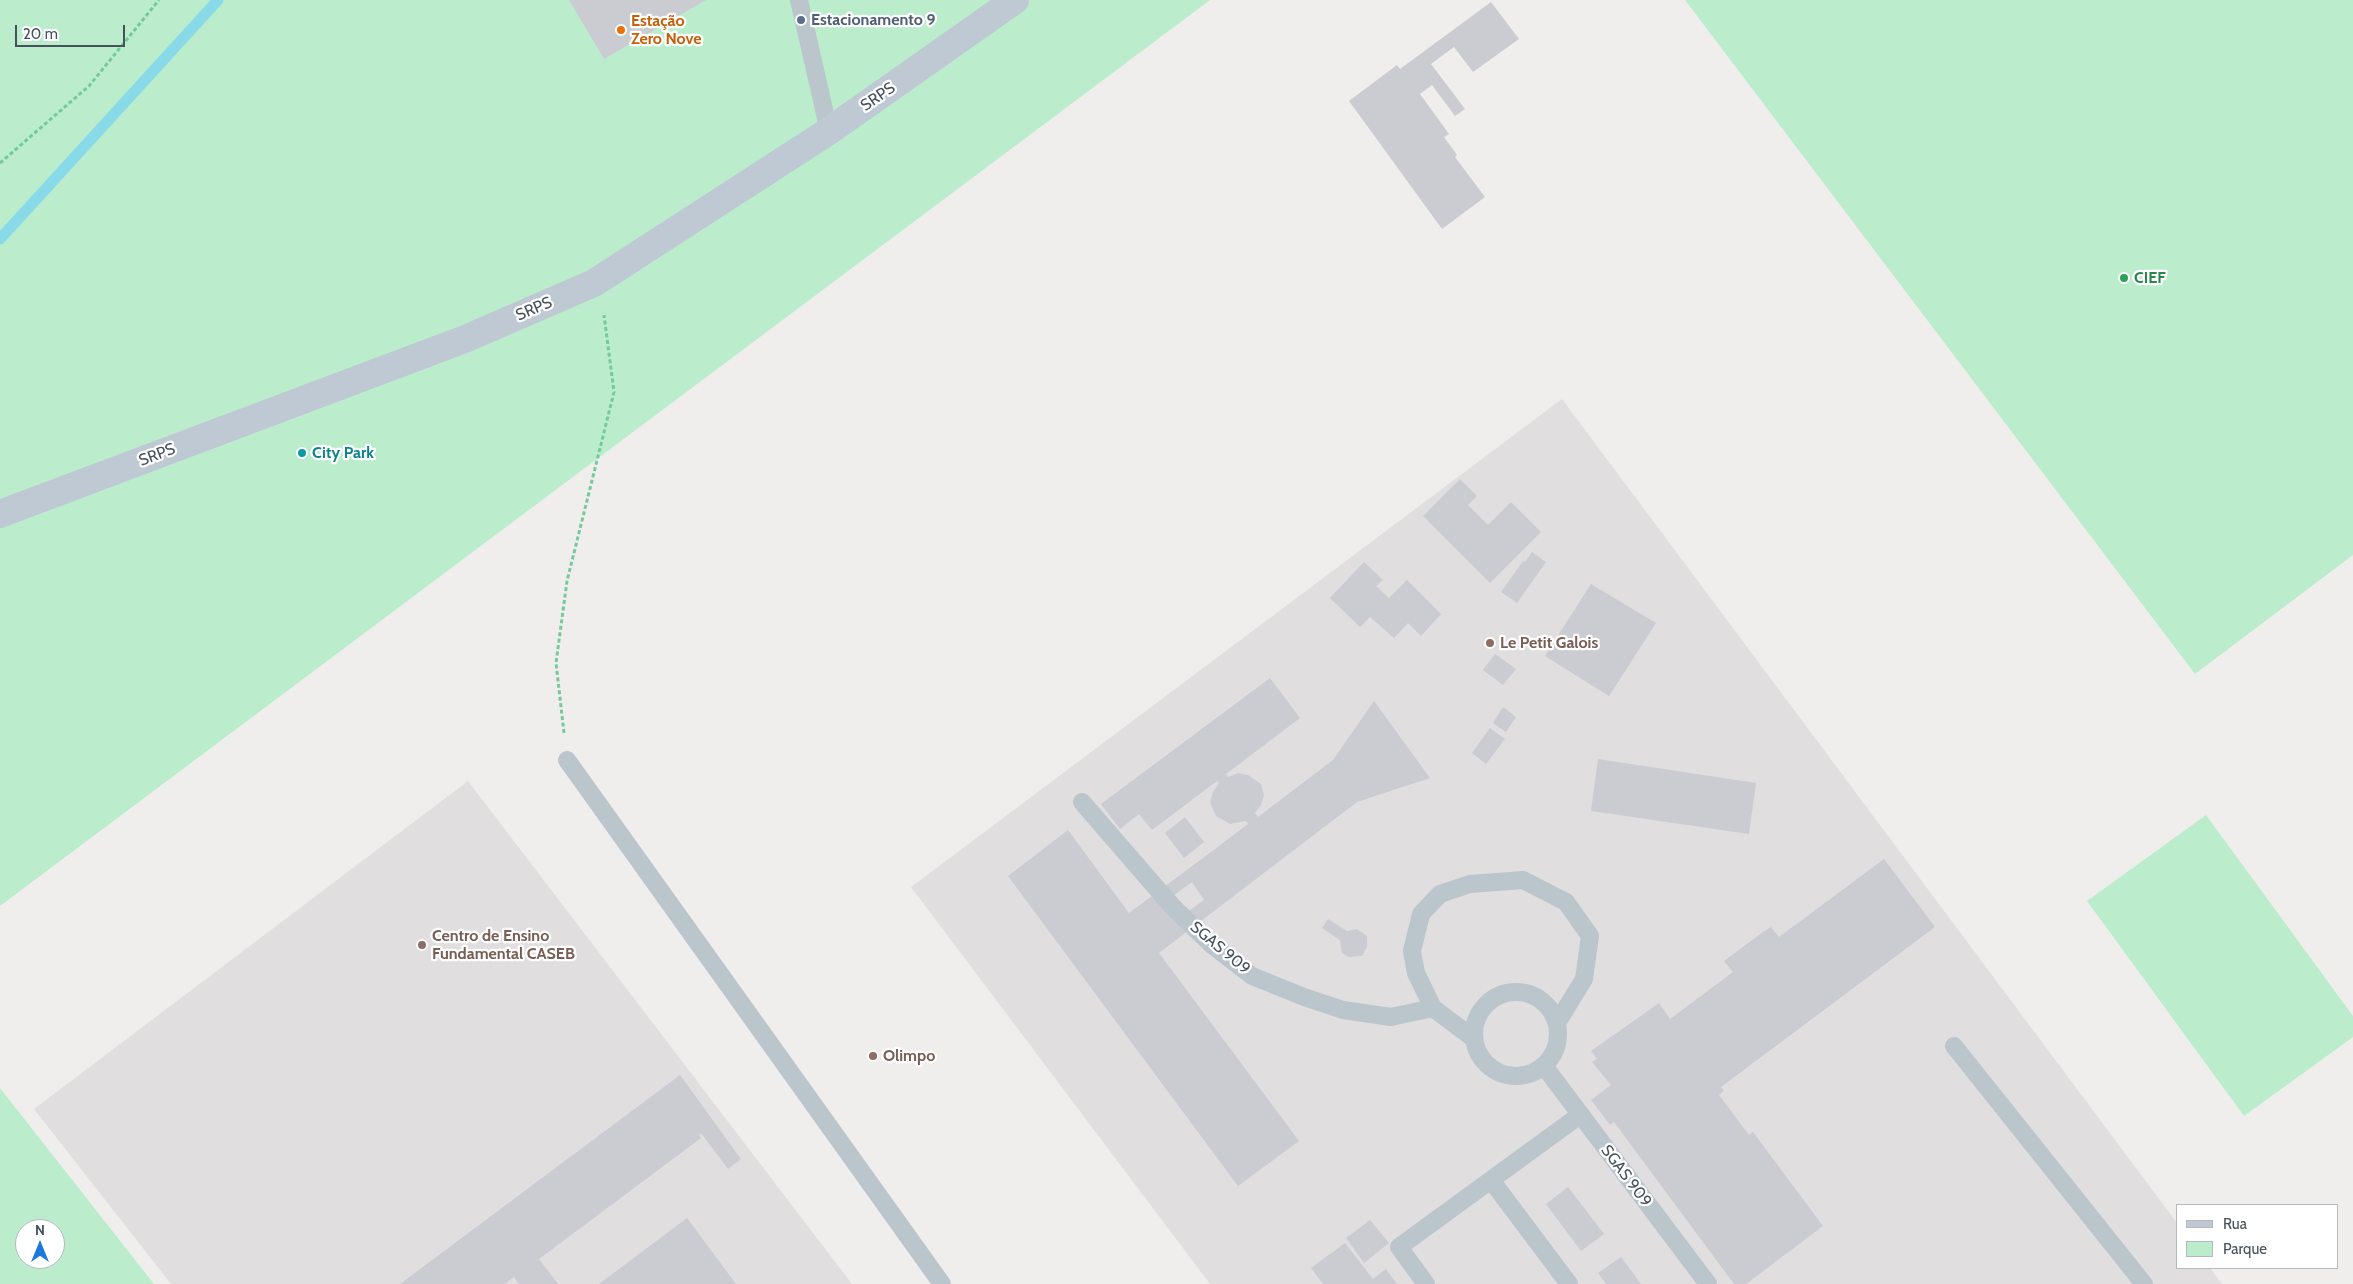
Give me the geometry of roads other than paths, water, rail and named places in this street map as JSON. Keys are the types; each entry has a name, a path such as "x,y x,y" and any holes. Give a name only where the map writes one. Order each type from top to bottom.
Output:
{"main road":[{"name":"SRPS","path":"0,514 465,339 594,283 829,131 1015,0"}],"lane":[{"path":"799,0 829,131"},
{"path":"567,760 942,1284"},
{"name":"SGAS 909","path":"1082,802 1172,906 1212,945 1252,976 1343,1010 1392,1017 1433,1008"},
{"path":"1473,1038 1433,1008 1416,973 1412,951 1421,914 1440,894 1470,884 1523,880 1566,902 1590,936 1584,979 1557,1023"},
{"path":"1508,992 1524,992 1538,998 1550,1009 1557,1023 1558,1038 1554,1054 1544,1066 1531,1074 1516,1077 1500,1074 1486,1066 1477,1053 1473,1038 1475,1023 1482,1008 1493,998 1508,992"},
{"path":"1954,1046 2144,1284"},
{"name":"SGAS 909","path":"1544,1066 1708,1284"},
{"path":"1426,1284 1399,1247 1580,1115"},
{"path":"1491,1180 1569,1284"}],"waterway":[{"path":"0,239 218,0"}],"place":[{"name":"Estacionamento 9","path":"801,20"},
{"name":"Estação Zero Nove","path":"621,30"},
{"name":"CIEF","path":"2124,278"},
{"name":"City Park","path":"302,453"},
{"name":"Le Petit Galois","path":"1490,643"},
{"name":"Centro de Ensino Fundamental CASEB","path":"422,945"},
{"name":"Olimpo","path":"873,1056"}]}
